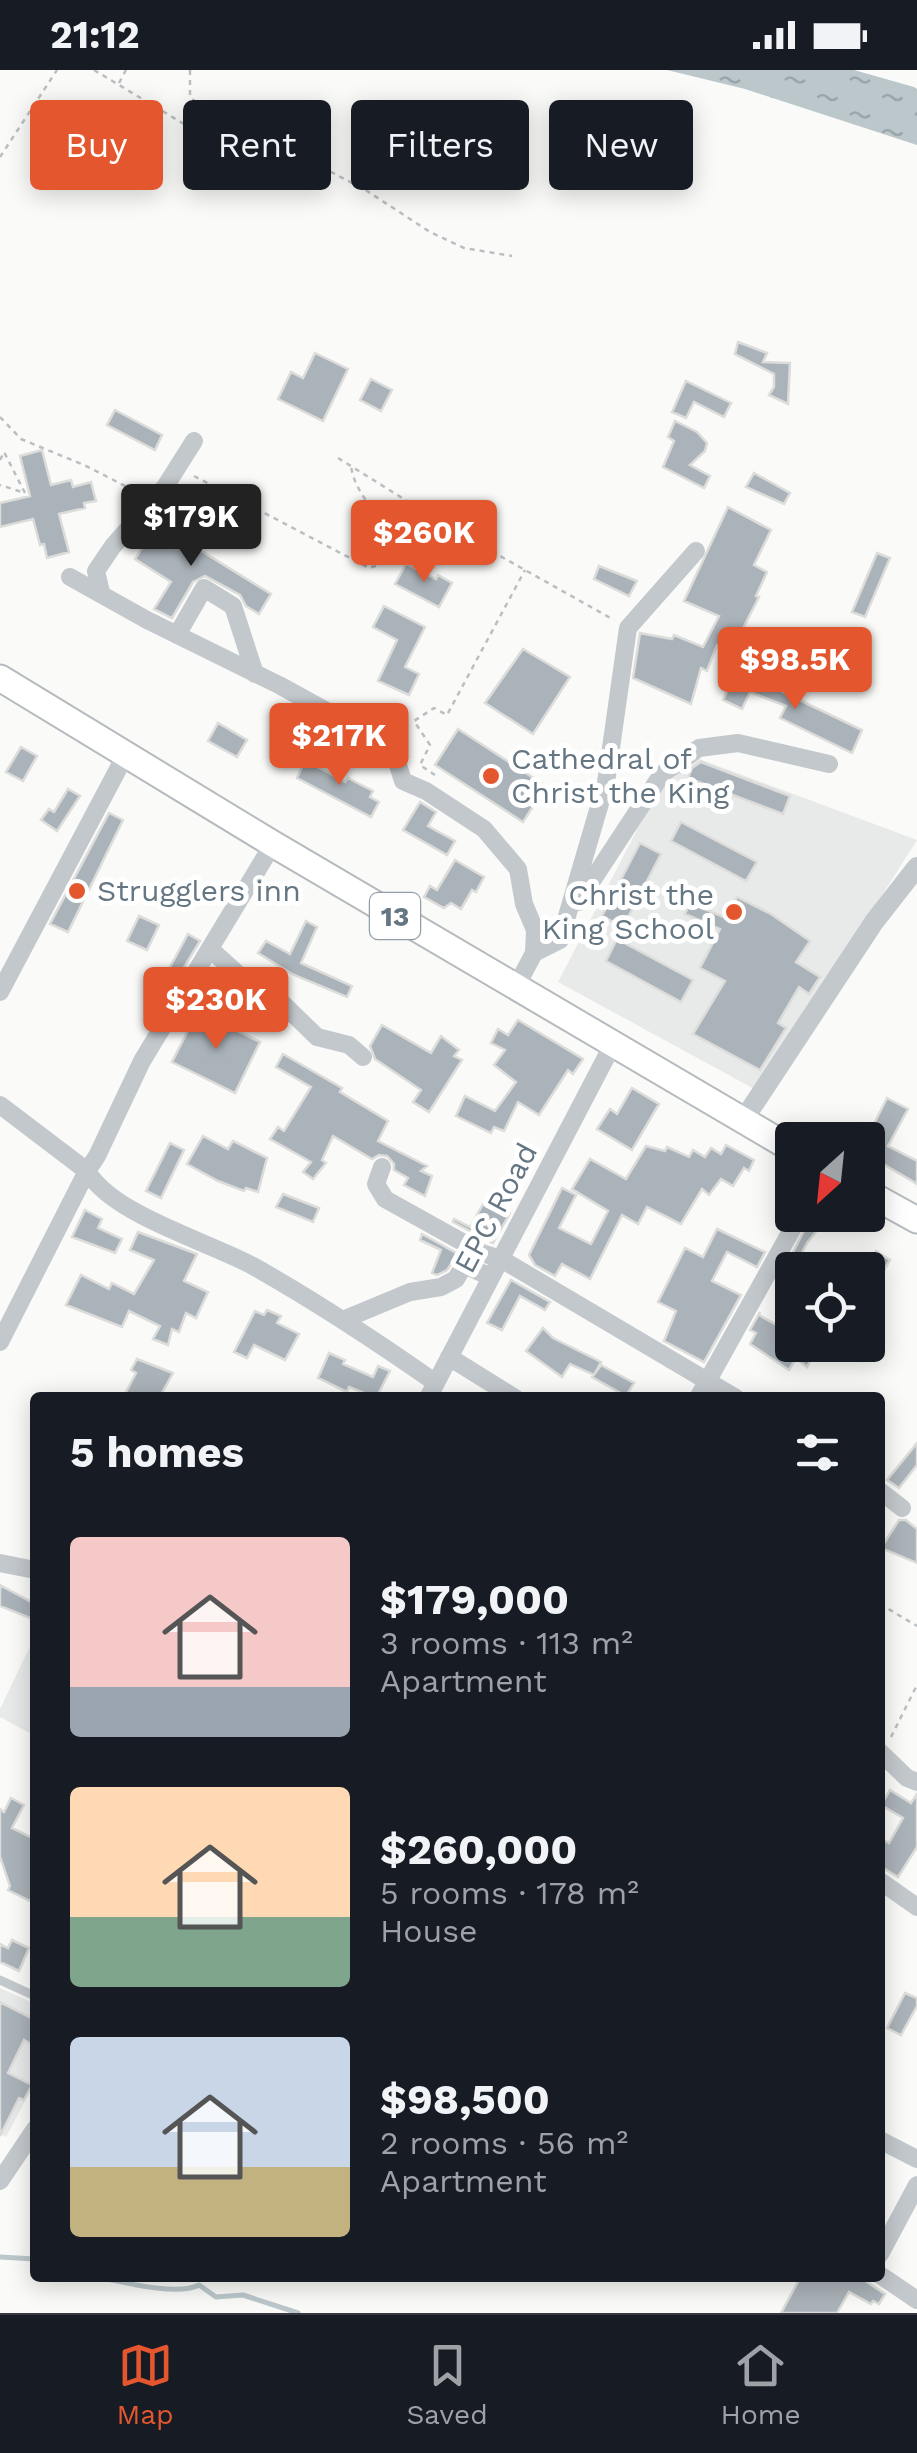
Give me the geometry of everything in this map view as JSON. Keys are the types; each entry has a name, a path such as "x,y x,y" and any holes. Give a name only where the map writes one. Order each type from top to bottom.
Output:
{"main road":[{"name":"13","path":"0,678 273,844 775,1138"},
{"path":"885,1202 917,1220"}],"street":[{"path":"102,592 96,571 154,500 194,442"},
{"path":"534,953 560,940 567,919 606,783 628,628 696,551"},
{"path":"70,576 330,713 365,742 395,755 404,781 484,829 518,869 524,904 535,930 534,953 516,987"},
{"path":"176,635 204,588 234,606 255,674"},
{"path":"567,919 662,774 699,748 738,744 829,764"},
{"path":"0,992 125,756"},
{"path":"0,1342 87,1170 98,1156 142,1062 273,844"},
{"path":"744,1119 874,922 917,868"},
{"path":"210,949 240,976 249,991 281,1002 316,1037 349,1044 363,1056"},
{"name":"EPC Road","path":"432,1390 614,1044"},
{"path":"0,1105 87,1170 98,1188 184,1236 248,1264 345,1319 432,1390"},
{"path":"382,1167 376,1184 385,1199 501,1259 703,1390 791,1232"},
{"path":"345,1319 410,1292 441,1288 456,1279 464,1265 491,1277"},
{"path":"449,1357 505,1392"},
{"path":"885,1495 902,1508"},
{"path":"0,1563 30,1569"},
{"path":"885,1759 917,1782"},
{"path":"885,1885 917,1907"},
{"path":"0,2182 30,2136"},
{"path":"885,2143 917,2160"},
{"path":"885,2245 917,2185"},
{"path":"885,2278 917,2300"}],"lane":[{"path":"0,1980 30,1994"}],"path":[{"path":"39,100 56,70"},
{"path":"94,70 183,123"},
{"path":"118,84 126,70"},
{"path":"190,70 190,96 216,126 237,135 269,140 364,189 464,248 512,256"},
{"path":"0,157 30,114"},
{"path":"0,417 21,439 154,500"},
{"path":"0,460 4,452 25,493 0,485"},
{"path":"338,458 452,529 628,628"},
{"path":"177,467 369,568 400,558 398,546 352,478 351,465"},
{"path":"442,802 446,782 420,765 430,745 414,721 434,708 448,715 526,569"},
{"path":"885,1607 917,1626"},
{"path":"885,1750 917,1685"}],"shaded area":[{"name":"Christ the King School","path":"678,751 917,840 758,1091 558,982"},
{"path":"30,1646 30,1733 0,1717 0,1709"},
{"path":"0,1988 30,2002 30,2091 6,2137 0,2134"}],"water":[{"path":"667,70 854,70 914,87 917,145 745,89"}],"building":[{"path":"738,342 767,353 763,362 790,363 788,404 769,395 774,387 774,374 735,354"},
{"path":"315,353 348,369 323,421 278,399 291,372 303,378"},
{"path":"371,379 392,390 381,411 360,400"},
{"path":"686,381 731,403 724,417 694,402 686,418 672,412"},
{"path":"115,410 162,435 155,450 107,425"},
{"path":"675,421 697,432 707,443 705,451 690,465 710,476 704,488 663,467 674,441 668,437"},
{"path":"42,450 51,485 71,480 73,487 91,482 96,501 59,514 69,552 47,558 33,519 0,527 0,503 30,496 20,456"},
{"path":"754,473 790,493 784,504 746,487"},
{"path":"728,507 771,530 754,565 767,572 731,652 717,645 707,671 701,668 691,704 633,678 640,633 672,639 674,635 703,647 719,616 684,601"},
{"path":"163,514 185,528 179,537 271,594 259,614 246,606 240,595 205,576 193,582 172,618 154,609 171,582 135,559"},
{"path":"877,553 890,558 865,617 852,612"},
{"path":"406,564 452,583 439,607 395,584"},
{"path":"599,566 637,581 629,596 594,579"},
{"path":"384,606 425,627 405,667 419,674 409,695 378,681 397,640 373,627"},
{"path":"523,649 570,677 533,734 485,703"},
{"path":"737,670 862,730 852,753 780,718 786,706 750,692 742,709 723,700"},
{"path":"218,723 247,740 237,757 208,741"},
{"name":"Cathedral of Christ the King","path":"458,729 546,786 523,822 435,765"},
{"path":"21,747 37,756 23,781 6,772"},
{"path":"305,760 345,782 348,778 373,791 370,797 379,802 371,817 297,778"},
{"path":"701,762 790,796 783,814 688,778 692,768"},
{"path":"68,789 80,796 57,831 41,820 49,809 54,812"},
{"path":"420,802 436,812 428,826 455,841 447,855 403,830"},
{"name":"Strugglers inn","path":"109,813 123,820 68,932 50,924"},
{"path":"681,822 757,862 746,881 671,841"},
{"path":"640,843 661,854 623,927 602,916"},
{"path":"455,860 484,877 461,909 451,903 444,908 424,897 430,886 437,890"},
{"path":"737,897 810,941 796,962 820,977 809,994 799,987 778,1023 786,1028 760,1070 693,1034 725,981 700,968 720,929 685,914 690,903 726,918"},
{"path":"139,916 159,925 147,950 127,941"},
{"path":"306,921 317,927 301,963 352,986 347,997 294,975 258,953 266,941 290,954"},
{"path":"188,934 200,941 180,974 170,967"},
{"path":"617,939 693,980 681,1002 606,961"},
{"path":"198,1011 260,1042 235,1093 172,1062"},
{"path":"518,1020 583,1059 573,1074 568,1070 539,1115 518,1102 504,1131 494,1127 491,1133 456,1116 465,1096 495,1111 516,1082 494,1065 505,1050 491,1043 498,1029 508,1035"},
{"path":"382,1025 431,1053 441,1036 459,1050 454,1056 462,1060 429,1112 413,1102 421,1090 375,1059 370,1046"},
{"path":"283,1054 342,1088 340,1092 388,1121 378,1141 427,1166 421,1171 432,1176 425,1196 404,1185 408,1178 394,1170 387,1156 372,1159 333,1136 322,1160 326,1163 313,1179 303,1172 311,1162 270,1139 278,1127 284,1131 311,1087 276,1067"},
{"path":"632,1088 659,1104 632,1150 597,1129 610,1109 617,1114"},
{"path":"887,1098 908,1109 888,1146 917,1161 917,1184 885,1165 885,1122 875,1122"},
{"path":"203,1136 228,1149 233,1141 267,1158 258,1192 218,1181 187,1164"},
{"path":"170,1143 184,1150 161,1198 146,1191"},
{"path":"726,1145 754,1160 749,1171 744,1168 733,1186 721,1179 709,1195 702,1189 681,1224 647,1207 638,1224 622,1215 590,1279 562,1264 555,1276 535,1265 529,1255 562,1188 576,1195 559,1228 591,1244 608,1211 572,1189 590,1159 626,1179 646,1146 665,1151 667,1147 689,1157 693,1150 705,1157 711,1148 721,1154"},
{"path":"283,1194 319,1208 313,1222 276,1207"},
{"path":"485,1201 510,1213 493,1243 453,1222 454,1219 470,1227"},
{"path":"85,1210 102,1219 98,1228 122,1239 115,1253 72,1237"},
{"path":"717,1229 765,1252 757,1267 727,1252 712,1281 741,1295 704,1362 664,1341 676,1311 658,1302 685,1248 703,1257"},
{"path":"138,1232 197,1254 184,1281 208,1292 196,1318 186,1313 179,1332 172,1329 168,1345 153,1339 160,1326 129,1311 122,1327 66,1305 81,1275 109,1289 112,1283 134,1294 154,1260 130,1250"},
{"path":"803,1232 816,1232 802,1252 793,1252"},
{"path":"422,1234 458,1254 447,1270 432,1273 441,1250 420,1240"},
{"path":"511,1280 550,1302 545,1310 520,1296 502,1330 487,1323"},
{"path":"267,1310 281,1316 277,1323 299,1334 285,1360 254,1345 247,1358 234,1352 255,1311 264,1315"},
{"path":"760,1312 775,1324 775,1361 750,1344 756,1333 750,1330"},
{"path":"543,1328 553,1338 601,1362 594,1375 570,1364 562,1377 526,1351"},
{"path":"329,1353 373,1377 378,1366 390,1371 379,1392 349,1387 347,1392 318,1378"},
{"path":"137,1359 173,1373 162,1392 126,1392 136,1373 131,1370"},
{"path":"777,1362 794,1362 789,1370"},
{"path":"601,1365 634,1383 628,1392 619,1392 592,1377"},
{"path":"917,1443 917,1465 899,1488 887,1480"},
{"path":"899,1520 906,1520 917,1529 917,1563 885,1550 885,1542"},
{"path":"0,1585 30,1601 30,1618 0,1606"},
{"path":"890,1790 911,1803 917,1794 917,1847 898,1877 885,1869 885,1841 889,1843 903,1818 885,1807"},
{"path":"11,1798 24,1805 12,1828 30,1837 30,1901 8,1890 0,1857 0,1809 4,1812"},
{"path":"12,1940 29,1948 19,1971 0,1962 0,1944 8,1948"},
{"path":"905,1993 917,1998 917,2006 901,2035 887,2028"},
{"path":"0,2002 30,2017 30,2043 24,2040 8,2073 30,2084 30,2089 24,2100 19,2098 0,2136"},
{"path":"798,2282 867,2282 885,2294 879,2304 871,2304 849,2292 837,2313 781,2313"}],"waterway":[{"path":"0,2257 30,2259"},
{"path":"123,2282 166,2289 199,2285 216,2297 243,2295 298,2313"}],"place":[{"name":"Cathedral of Christ the King","path":"491,776"},
{"name":"Strugglers inn","path":"77,891"},
{"name":"Christ the King School","path":"734,912"}]}
